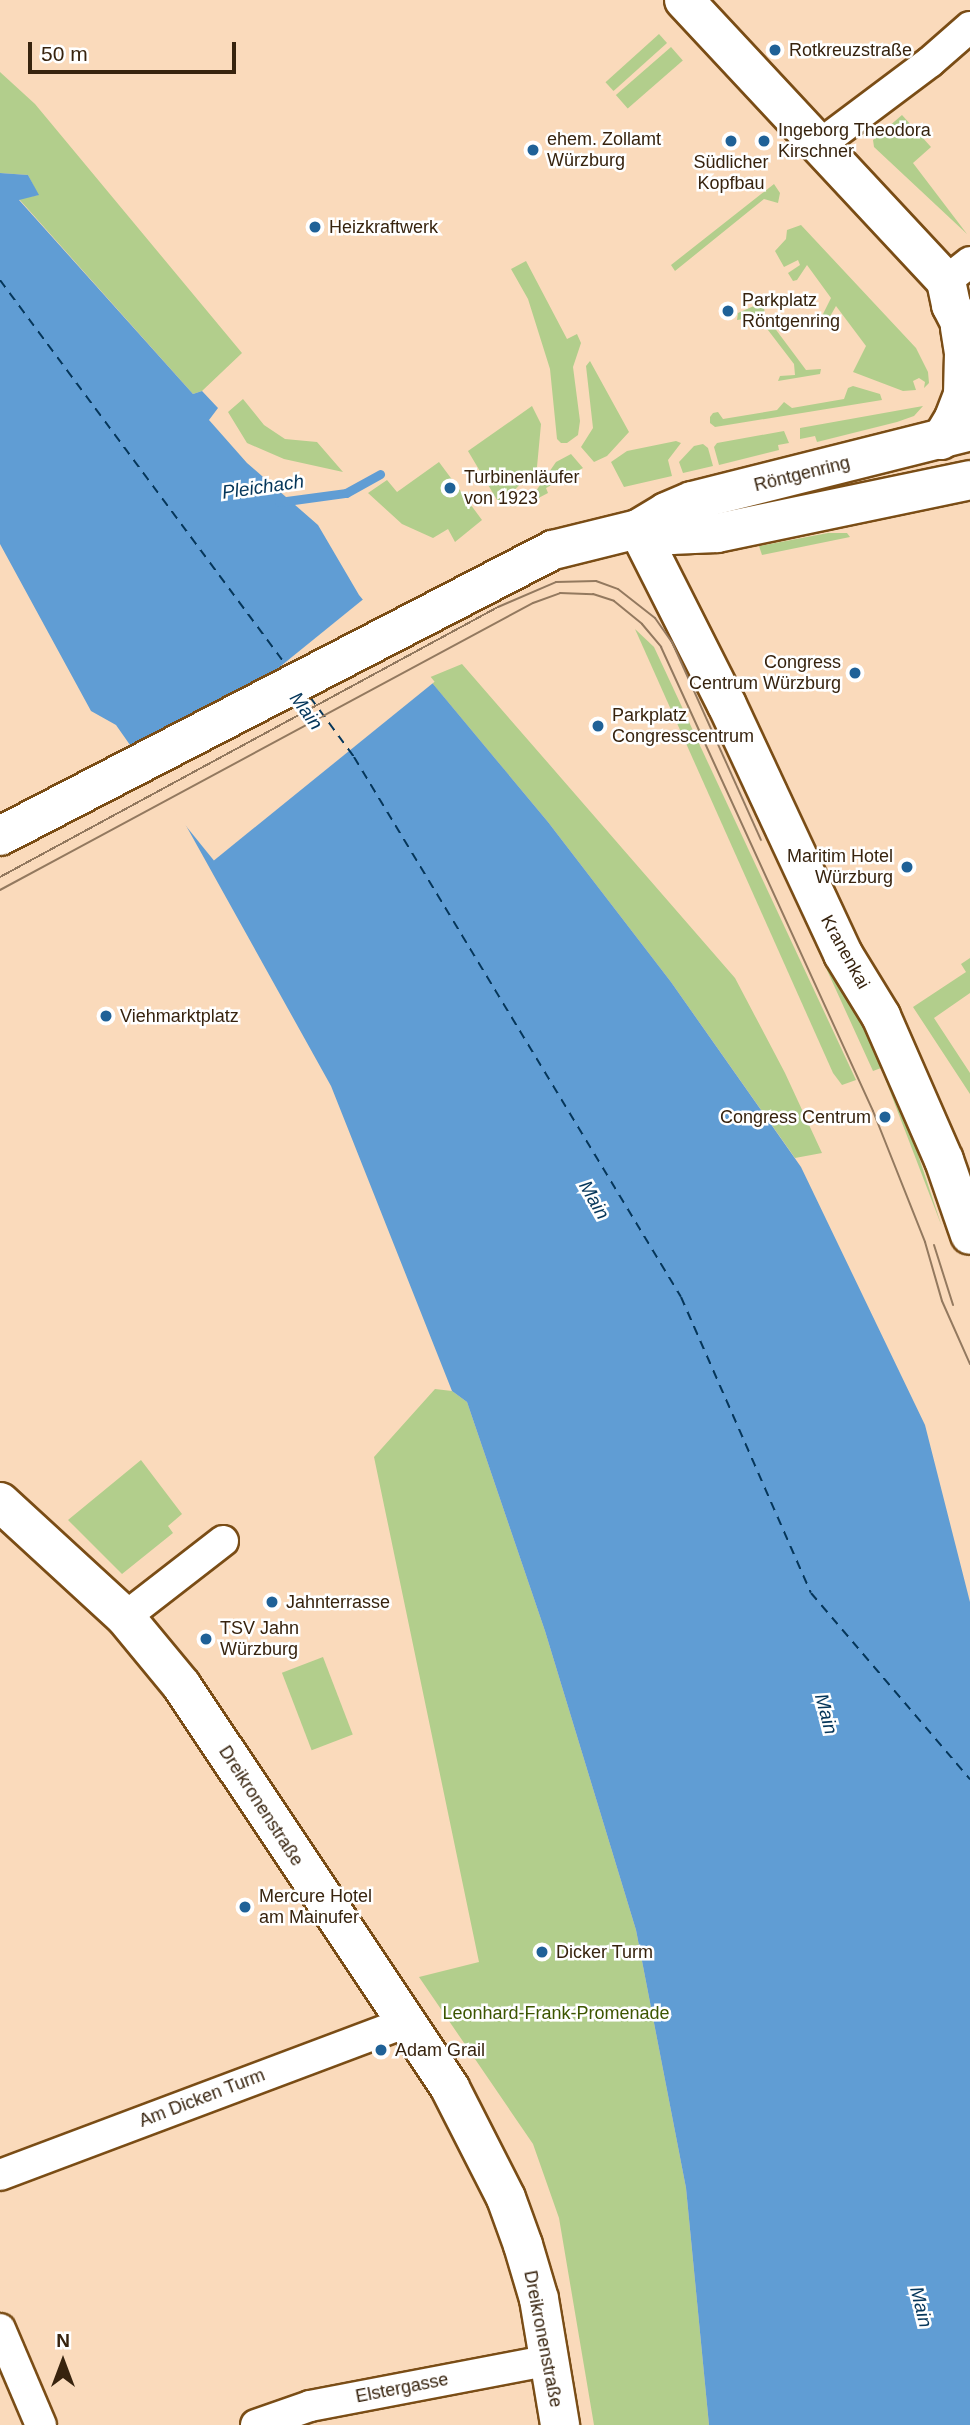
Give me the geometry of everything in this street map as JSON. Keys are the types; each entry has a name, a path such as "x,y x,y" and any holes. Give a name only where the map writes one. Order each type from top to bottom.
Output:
{"main road":[{"path":"684,0 818,146 901,229 962,275 965,334 962,394 954,418 955,436"},
{"name":"Röntgenring","path":"0,836 553,550 638,529 692,500 955,436"},
{"name":"Röntgenring","path":"638,529 671,535 718,533 970,480"},
{"name":"Kranenkai","path":"638,529 727,705 843,954 881,1016 944,1160 968,1232"},
{"name":"Dreikronenstraße","path":"0,1502 125,1617 203,1717 404,2023 450,2088 506,2198 539,2299 560,2425"}],"street":[{"path":"818,146 930,62 970,27"},
{"path":"125,1617 223,1541"},
{"name":"Am Dicken Turm","path":"0,2175 404,2023"},
{"path":"0,2329 41,2425"},
{"name":"Elstergasse","path":"256,2425 310,2406 551,2360"}],"green space":[{"path":"659,34 667,43 614,91 605,82"},
{"path":"671,47 683,61 628,108 616,95"},
{"path":"0,72 35,104 242,353 202,391 193,394 19,199 38,195 28,175 0,173"},
{"path":"902,115 931,147 913,163 967,234 874,147 873,140"},
{"path":"774,184 780,193 778,203 764,199 675,271 671,265"},
{"path":"801,225 916,348 928,372 929,383 924,388 925,382 919,378 913,381 916,390 903,391 853,372 866,346 836,306 824,327 820,320 831,298 807,265 797,280 793,281 788,273 800,265 798,260 784,267 775,251 786,239 787,230"},
{"path":"526,261 567,339 577,334 581,343 573,367 580,421 578,435 567,443 561,443 557,439 550,369 528,299 511,269"},
{"path":"772,298 782,299 782,302 764,308 765,315 806,370 821,369 820,374 778,381 780,376 795,375 794,364 758,317 737,320 738,313"},
{"path":"590,361 629,432 607,456 594,462 581,447 593,428 586,366"},
{"path":"853,386 880,394 882,400 715,427 710,423 710,417 718,412 723,419 777,410 784,402 792,408 844,399 848,388"},
{"path":"243,399 264,425 285,439 317,442 343,472 284,459 247,443 228,412"},
{"path":"532,406 541,424 537,467 500,505 468,451"},
{"path":"923,406 914,416 897,422 817,442 815,436 800,439 800,428"},
{"path":"784,431 789,443 778,445 779,450 719,465 714,447 717,443"},
{"path":"676,441 681,443 668,460 672,476 624,487 611,462 627,451"},
{"path":"703,444 708,448 713,466 683,473 679,462 694,446"},
{"path":"571,454 583,468 546,488 548,493 527,504 556,462"},
{"path":"439,462 482,520 455,542 448,529 433,538 402,524 368,493 387,480 397,492"},
{"path":"828,533 847,533 850,537 762,555 759,546"},
{"path":"663,611 876,1028 942,1227 881,1068 873,1071"},
{"path":"635,629 654,647 856,1080 842,1085 833,1073"},
{"path":"462,664 735,978 785,1073 822,1153 795,1158 671,982 548,822 428,678"},
{"path":"970,958 970,993 934,1018 970,1073 970,1094 913,1007 966,972 961,964"},
{"name":"Leonhard-Frank-Promenade","path":"435,1389 452,1391 467,1402 545,1631 636,1930 686,2188 709,2425 594,2425 559,2218 533,2144 419,1977 479,1962 374,1457"},
{"path":"141,1460 182,1514 168,1526 173,1533 122,1574 68,1520"},
{"path":"323,1657 353,1734 312,1750 282,1673"}],"water":[{"name":"Main","path":"0,173 28,175 39,195 19,200 193,394 202,391 218,408 209,420 247,463 318,525 359,595 548,822 671,982 801,1167 925,1425 970,1602 970,2425 709,2425 686,2188 636,1930 545,1631 467,1402 452,1391 331,1086 184,822 116,725 91,711 0,544"}],"pier":[{"path":"366,597 435,682 214,860 145,776"}],"waterway":[{"name":"Pleichach","path":"279,502 346,493 380,474"}],"ferry route":[{"path":"0,280 288,668"},
{"path":"310,697 354,757 681,1297 811,1593 970,1779"}],"tram line":[{"path":"0,877 498,607 556,582 596,581 618,589 655,618 672,642 761,840"},
{"path":"0,890 533,603 560,593 593,594 614,601 642,624 661,647 873,1111 925,1242 942,1301 970,1364"},
{"path":"934,1245 953,1305"}],"place":[{"name":"Rotkreuzstraße","path":"775,50"},
{"name":"Südlicher Kopfbau","path":"731,141"},
{"name":"Ingeborg Theodora Kirschner","path":"764,141"},
{"name":"ehem. Zollamt Würzburg","path":"533,150"},
{"name":"Heizkraftwerk","path":"315,227"},
{"name":"Parkplatz Röntgenring","path":"728,311"},
{"name":"Turbinenläufer von 1923","path":"450,488"},
{"name":"Congress Centrum Würzburg","path":"855,673"},
{"name":"Parkplatz Congresscentrum","path":"598,726"},
{"name":"Maritim Hotel Würzburg","path":"907,867"},
{"name":"Viehmarktplatz","path":"106,1016"},
{"name":"Congress Centrum","path":"885,1117"},
{"name":"Jahnterrasse","path":"272,1602"},
{"name":"TSV Jahn Würzburg","path":"206,1639"},
{"name":"Mercure Hotel am Mainufer","path":"245,1907"},
{"name":"Dicker Turm","path":"542,1952"},
{"name":"Adam Grail","path":"381,2050"}]}
